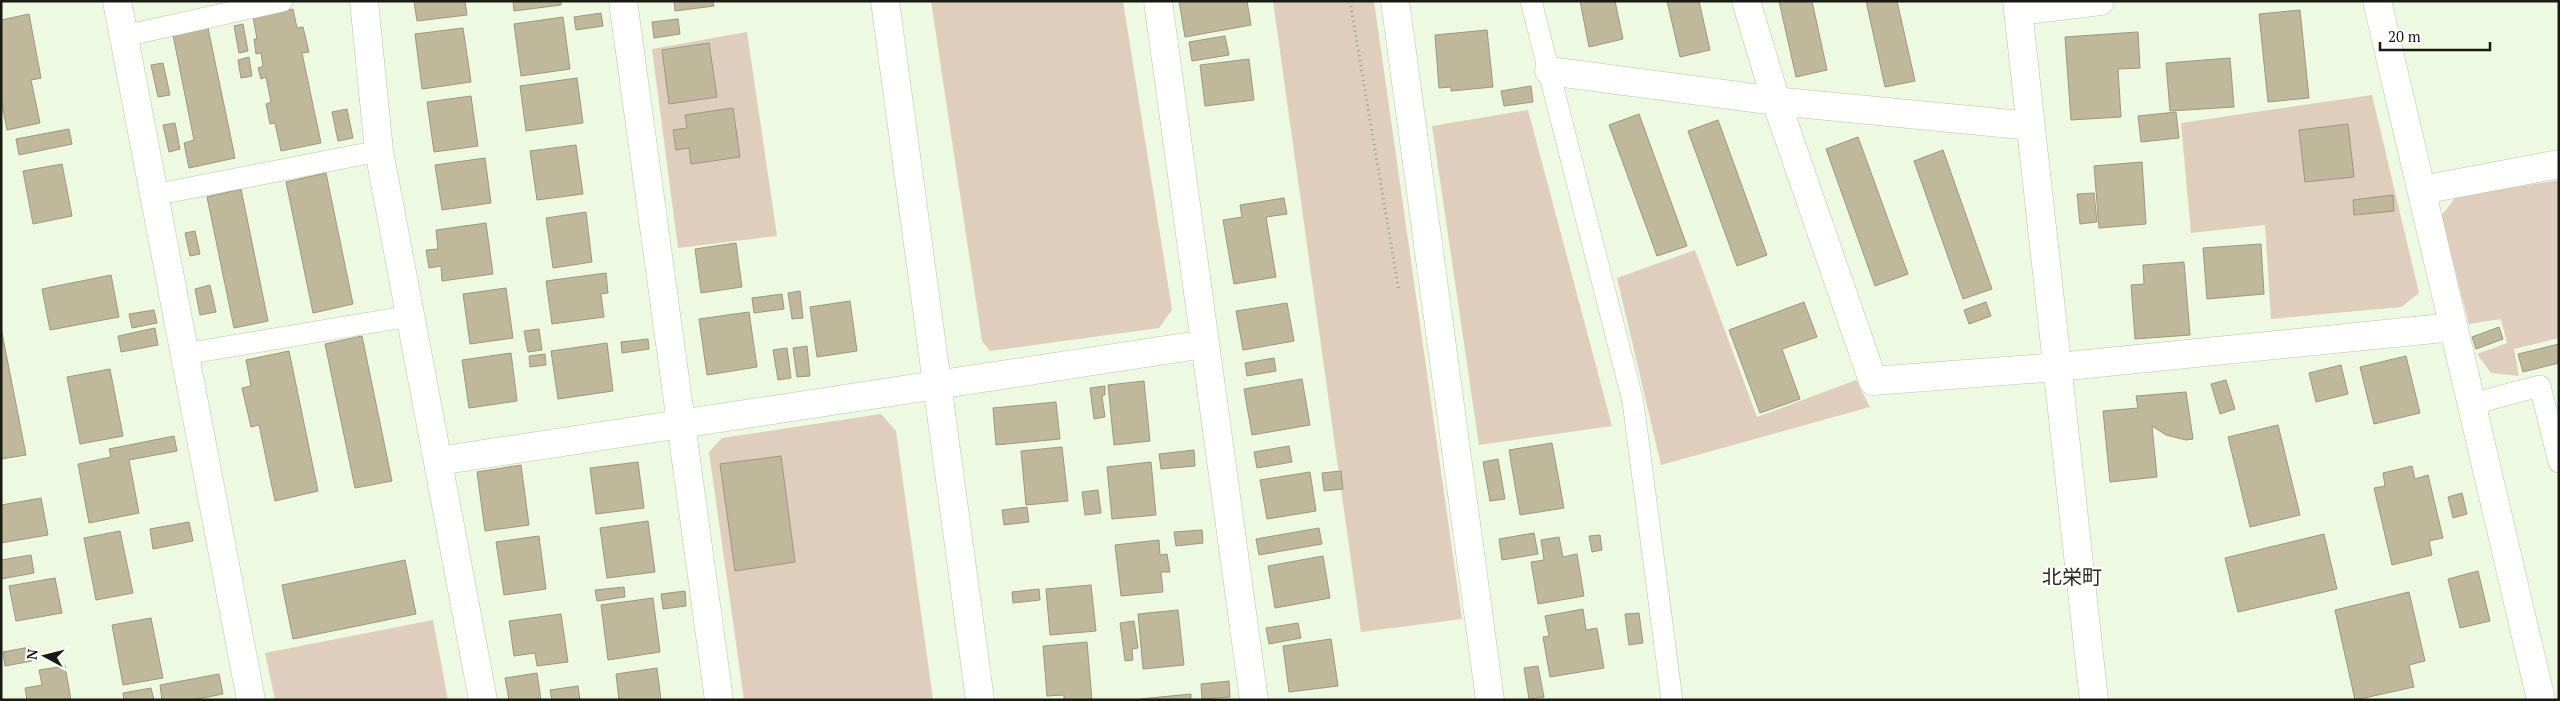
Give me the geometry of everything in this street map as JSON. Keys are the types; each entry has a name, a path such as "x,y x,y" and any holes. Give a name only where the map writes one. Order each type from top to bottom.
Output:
{"street":[{"path":"117,1 251,700"},
{"path":"364,1 379,151 483,700"},
{"path":"623,1 719,700"},
{"path":"885,1 980,700"},
{"path":"1158,1 1254,700"},
{"path":"1395,1 1490,700"},
{"path":"1746,1 1776,101 1873,381 2058,368 2454,327"},
{"path":"2094,700 2018,6 2100,1"},
{"path":"2378,1 2541,700"},
{"path":"1549,71 1776,101 2031,126"},
{"path":"2422,190 2559,164"},
{"path":"438,460 1205,344"}],"lane":[{"path":"124,36 282,1"},
{"path":"1531,1 1633,402 1672,700"},
{"path":"154,195 379,151"},
{"path":"185,354 410,316"},
{"path":"2472,404 2540,386 2559,462"}],"shaded area":[{"path":"931,1 1123,1 1172,310 1159,328 990,351 982,341"},
{"path":"1273,1 1374,1 1462,619 1361,632"},
{"path":"747,32 777,236 678,248 652,49"},
{"path":"2372,95 2419,293 2401,307 2271,319 2265,225 2191,233 2181,123"},
{"path":"1528,110 1612,426 1479,445 1432,126"},
{"path":"2559,180 2559,338 2514,349 2519,376 2491,373 2477,354 2507,343 2501,319 2469,324 2441,216 2456,197"},
{"path":"1695,250 1757,417 1856,380 1870,407 1661,465 1617,278"},
{"path":"881,414 896,431 933,700 744,700 709,452 722,438"},
{"path":"433,620 448,700 275,700 265,653"}],"building":[{"path":"414,1 465,1 467,15 417,21"},
{"path":"513,1 561,1 561,5 514,11"},
{"path":"674,1 713,1 714,6 675,11"},
{"path":"1179,1 1247,1 1251,25 1185,37"},
{"path":"1580,1 1615,1 1623,39 1589,47"},
{"path":"1667,1 1699,1 1710,50 1680,57"},
{"path":"1779,1 1812,1 1827,70 1796,77"},
{"path":"1866,1 1897,1 1915,81 1885,87"},
{"path":"293,9 297,28 303,27 309,52 302,53 321,143 281,151 275,123 270,124 266,104 271,102 266,77 261,79 258,68 263,66 261,53 256,54 254,39 257,39 253,17"},
{"path":"2300,10 2309,98 2268,102 2259,14"},
{"path":"601,13 603,26 576,30 574,17"},
{"path":"29,14 41,78 31,80 40,123 7,130 1,98 1,20"},
{"path":"563,17 570,69 521,76 514,24"},
{"path":"678,19 680,34 654,38 652,22"},
{"path":"243,24 248,51 239,53 234,26"},
{"path":"208,28 235,158 189,168 184,143 194,140 173,35"},
{"path":"463,28 471,82 422,89 415,34"},
{"path":"1487,30 1493,87 1451,91 1451,87 1439,88 1435,35"},
{"path":"2138,32 2140,68 2118,69 2121,117 2071,120 2065,37"},
{"path":"1225,36 1229,55 1192,61 1189,42"},
{"path":"709,43 717,97 669,104 662,50"},
{"path":"249,57 252,76 241,78 238,60"},
{"path":"2230,58 2234,107 2170,111 2166,63"},
{"path":"1249,59 1254,100 1205,106 1200,65"},
{"path":"163,63 170,95 158,97 151,65"},
{"path":"577,78 583,123 526,131 520,86"},
{"path":"1531,86 1533,102 1504,106 1501,91"},
{"path":"471,96 478,146 434,152 427,102"},
{"path":"733,108 740,157 691,164 689,148 676,150 673,130 687,128 685,115"},
{"path":"347,109 353,138 338,141 332,112"},
{"path":"2176,112 2179,138 2141,142 2138,116"},
{"path":"1639,114 1687,246 1657,256 1609,125"},
{"path":"1718,120 1767,255 1737,266 1688,131"},
{"path":"175,123 180,149 169,152 163,125"},
{"path":"2348,124 2354,177 2305,182 2299,130"},
{"path":"69,129 72,144 19,155 16,139"},
{"path":"1858,137 1908,274 1875,286 1826,149"},
{"path":"576,145 583,194 537,200 530,151"},
{"path":"1943,150 1992,289 1963,299 1914,161"},
{"path":"485,158 491,203 442,210 435,165"},
{"path":"2142,162 2146,224 2099,228 2094,166"},
{"path":"62,164 72,216 33,224 23,171"},
{"path":"326,173 353,304 313,313 286,182"},
{"path":"241,189 268,321 234,328 207,197"},
{"path":"2094,193 2097,222 2080,224 2077,194"},
{"path":"2393,195 2394,211 2354,215 2353,200"},
{"path":"1284,198 1287,214 1266,217 1276,277 1234,284 1223,220 1242,217 1240,205"},
{"path":"586,212 592,262 553,268 546,218"},
{"path":"486,223 493,274 442,281 441,266 429,268 426,250 438,249 436,230"},
{"path":"195,231 200,254 190,256 185,233"},
{"path":"736,243 742,287 701,293 695,249"},
{"path":"2261,244 2264,294 2207,299 2203,248"},
{"path":"2184,262 2190,335 2135,339 2131,285 2144,284 2143,265"},
{"path":"606,273 608,293 601,294 604,317 552,324 546,281"},
{"path":"111,275 119,317 50,330 42,289"},
{"path":"210,285 216,312 200,315 195,289"},
{"path":"506,288 513,338 470,344 463,294"},
{"path":"800,291 803,318 792,319 788,293"},
{"path":"782,294 784,309 754,313 752,298"},
{"path":"850,301 857,351 817,357 810,307"},
{"path":"1804,302 1817,337 1782,349 1800,399 1760,413 1729,330"},
{"path":"1986,302 1991,316 1969,324 1964,310"},
{"path":"1287,303 1294,341 1243,350 1236,311"},
{"path":"154,310 157,323 132,328 129,314"},
{"path":"749,312 757,367 707,375 699,319"},
{"path":"2499,327 2503,339 2476,349 2472,337"},
{"path":"1,328 26,455 1,459"},
{"path":"155,328 158,345 121,352 118,336"},
{"path":"539,329 542,350 528,352 524,331"},
{"path":"362,336 392,481 355,488 325,344"},
{"path":"648,339 649,349 622,353 621,342"},
{"path":"607,343 613,391 558,399 551,351"},
{"path":"2559,344 2559,363 2523,372 2518,354"},
{"path":"807,346 810,376 797,377 793,348"},
{"path":"787,348 791,378 778,380 773,350"},
{"path":"289,351 318,491 275,501 259,425 251,427 242,388 251,386 246,360"},
{"path":"511,353 517,401 469,408 462,360"},
{"path":"545,354 546,365 530,367 529,356"},
{"path":"2406,356 2420,413 2374,424 2360,367"},
{"path":"1274,358 1276,371 1247,376 1245,363"},
{"path":"2341,365 2348,394 2316,402 2309,373"},
{"path":"110,369 123,436 80,444 67,377"},
{"path":"1302,379 1310,425 1252,435 1244,389"},
{"path":"2226,380 2235,409 2220,414 2211,384"},
{"path":"1144,381 1150,441 1114,445 1108,385"},
{"path":"1105,386 1105,395 1102,396 1105,417 1094,419 1090,388"},
{"path":"2186,392 2193,439 2186,440 2166,435 2152,426 2157,477 2110,482 2103,411 2138,408 2136,396"},
{"path":"1056,402 1060,439 996,445 993,408"},
{"path":"2278,425 2300,515 2250,527 2228,437"},
{"path":"174,436 177,451 129,460 139,513 89,523 78,464 111,457 109,449"},
{"path":"1552,443 1564,508 1520,515 1509,450"},
{"path":"1289,446 1292,462 1257,468 1254,452"},
{"path":"1062,447 1068,501 1026,505 1021,451"},
{"path":"1194,450 1195,466 1161,469 1159,454"},
{"path":"781,456 795,562 735,571 720,464"},
{"path":"1498,459 1505,499 1490,501 1483,462"},
{"path":"638,462 644,508 596,514 590,468"},
{"path":"1151,462 1156,515 1112,519 1107,467"},
{"path":"521,465 529,525 485,531 477,472"},
{"path":"2412,466 2415,479 2428,475 2443,538 2429,541 2432,555 2392,565 2374,488 2385,486 2383,473"},
{"path":"1341,471 1343,489 1324,491 1322,473"},
{"path":"1310,472 1316,511 1267,519 1260,480"},
{"path":"1098,490 1101,513 1085,515 1082,492"},
{"path":"2462,493 2467,514 2453,518 2448,497"},
{"path":"41,498 48,535 1,543 1,505"},
{"path":"1027,507 1029,522 1004,525 1002,510"},
{"path":"648,521 655,572 607,578 600,528"},
{"path":"189,522 193,541 153,549 150,529"},
{"path":"1319,528 1322,544 1259,555 1256,539"},
{"path":"1202,530 1203,543 1176,546 1174,532"},
{"path":"120,531 133,593 96,600 84,538"},
{"path":"1534,533 1538,554 1502,560 1499,539"},
{"path":"2324,534 2337,589 2238,612 2225,558"},
{"path":"1600,535 1602,550 1592,552 1589,536"},
{"path":"539,536 546,589 504,595 496,542"},
{"path":"1559,537 1563,557 1577,554 1584,596 1538,604 1531,562 1544,560 1541,540"},
{"path":"1159,540 1160,555 1167,554 1170,572 1161,572 1163,592 1121,596 1115,545"},
{"path":"31,555 34,573 1,579 1,560"},
{"path":"1323,556 1330,598 1275,608 1268,566"},
{"path":"405,560 416,614 293,639 282,585"},
{"path":"2478,571 2490,621 2460,628 2448,579"},
{"path":"55,578 62,613 16,621 9,586"},
{"path":"1091,585 1096,631 1050,635 1046,589"},
{"path":"624,587 625,597 597,601 595,590"},
{"path":"1039,589 1040,600 1013,603 1012,592"},
{"path":"685,591 686,606 663,609 661,594"},
{"path":"2409,592 2425,661 2409,665 2414,687 2355,700 2335,610"},
{"path":"653,598 660,652 608,660 601,605"},
{"path":"1583,609 1586,630 1597,628 1604,668 1550,677 1543,637 1549,636 1545,616"},
{"path":"1178,610 1184,665 1143,669 1138,614"},
{"path":"1639,613 1643,643 1629,645 1625,614"},
{"path":"561,614 568,662 537,666 535,653 514,656 509,621"},
{"path":"151,618 163,678 123,685 112,625"},
{"path":"1134,621 1138,648 1132,649 1133,660 1125,661 1120,623"},
{"path":"1298,623 1301,638 1269,644 1266,628"},
{"path":"1331,639 1338,686 1289,692 1283,646"},
{"path":"1087,642 1092,700 1064,700 1064,695 1047,696 1043,646"},
{"path":"30,647 32,661 5,666 3,652"},
{"path":"65,666 71,700 27,700 25,688 42,685 39,670"},
{"path":"1538,666 1544,697 1529,699 1524,668"},
{"path":"657,668 661,700 619,700 616,674"},
{"path":"537,673 541,700 509,700 505,678"},
{"path":"219,674 223,694 192,700 162,700 160,685"},
{"path":"1229,681 1230,697 1202,699 1201,684"},
{"path":"578,686 580,700 552,700 550,690"},
{"path":"151,688 154,700 124,700 123,693"},
{"path":"1191,694 1191,700 1140,700 1140,699"}],"district":[{"name":"北栄町","path":"2072,577"}]}
